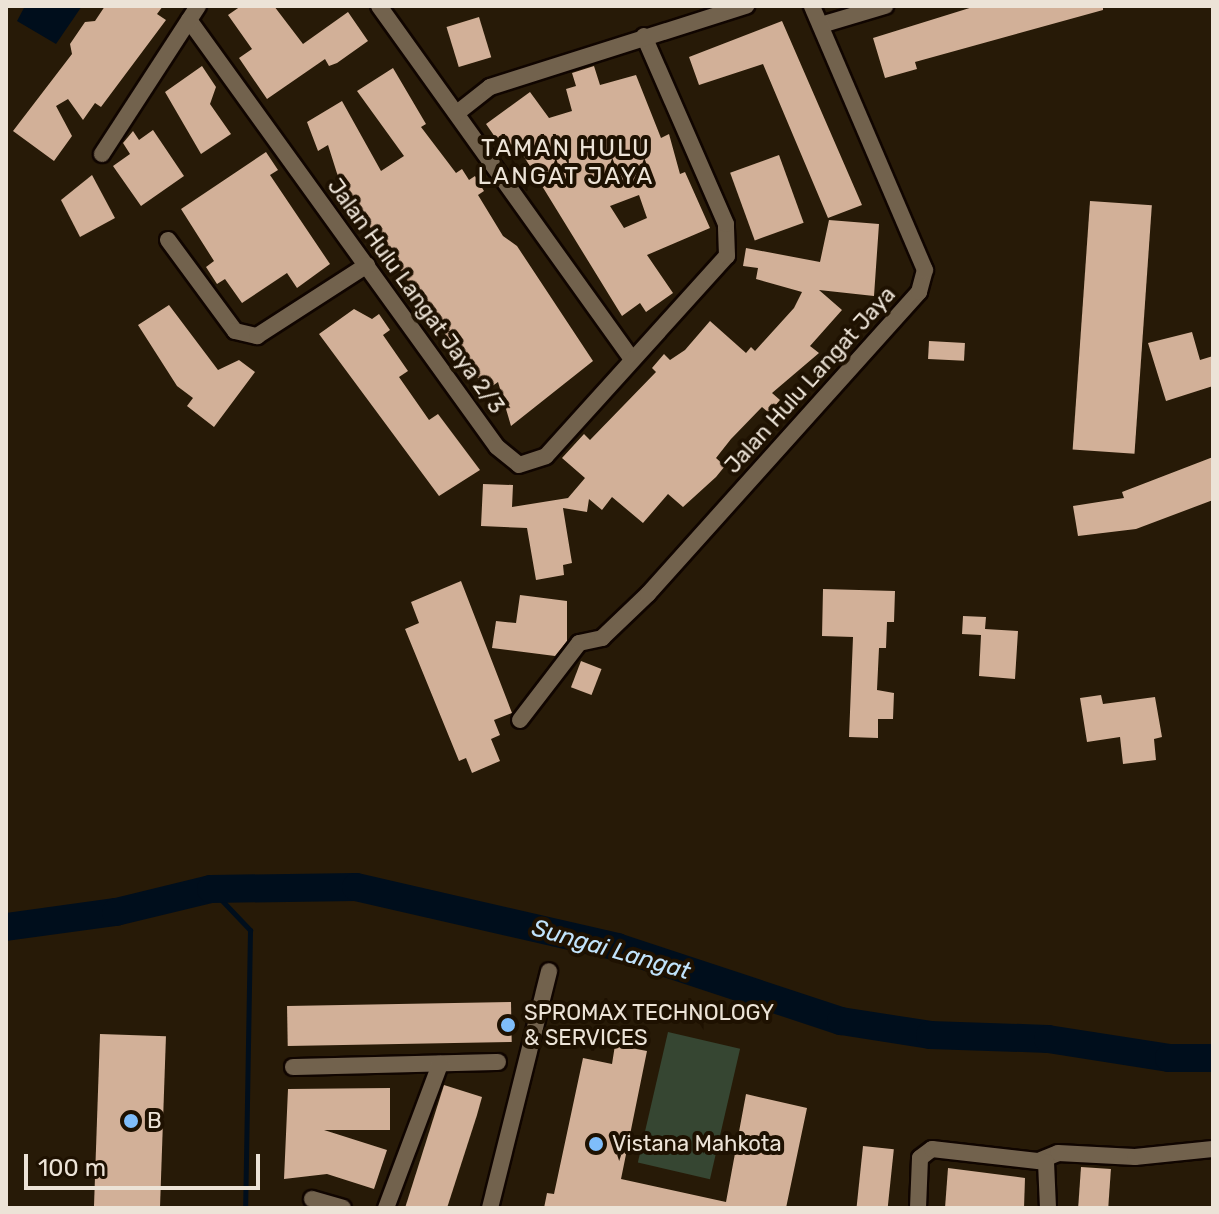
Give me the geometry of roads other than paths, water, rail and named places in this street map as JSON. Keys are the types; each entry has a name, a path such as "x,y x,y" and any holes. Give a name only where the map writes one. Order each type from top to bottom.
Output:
{"street":[{"path":"379,6 632,360 727,256 726,224 644,36"},
{"path":"457,113 490,87 746,6"},
{"name":"Jalan Hulu Langat Jaya","path":"520,720 579,643 611,630 688,550 919,292 925,270 812,6"},
{"path":"821,25 885,6"},
{"path":"102,154 194,13"},
{"name":"Jalan Hulu Langat Jaya 2/3","path":"194,13 367,265 497,447 519,465 546,456 632,360"},
{"path":"168,240 235,331 257,336 367,265"},
{"path":"490,1208 549,971"},
{"path":"293,1067 498,1062"},
{"path":"386,1208 440,1064"},
{"path":"1048,1208 1045,1167 1058,1153 1135,1157 1213,1149"},
{"path":"918,1208 926,1151 1045,1167"},
{"path":"312,1199 343,1208"}],"water":[{"path":"25,6 82,6 56,44 17,21"}],"waterway":[{"name":"Sungai Langat","path":"6,927 116,912 211,889 356,887 617,947 841,1021 930,1035 1048,1039 1169,1058 1213,1058"},
{"path":"211,889 250,930 245,1208"}],"place":[{"name":"SPROMAX TECHNOLOGY & SERVICES","path":"508,1025"},
{"name":"B","path":"131,1121"},
{"name":"Vistana Mahkota","path":"596,1144"}],"district":[{"name":"TAMAN HULU LANGAT JAYA","path":"566,163"}]}
